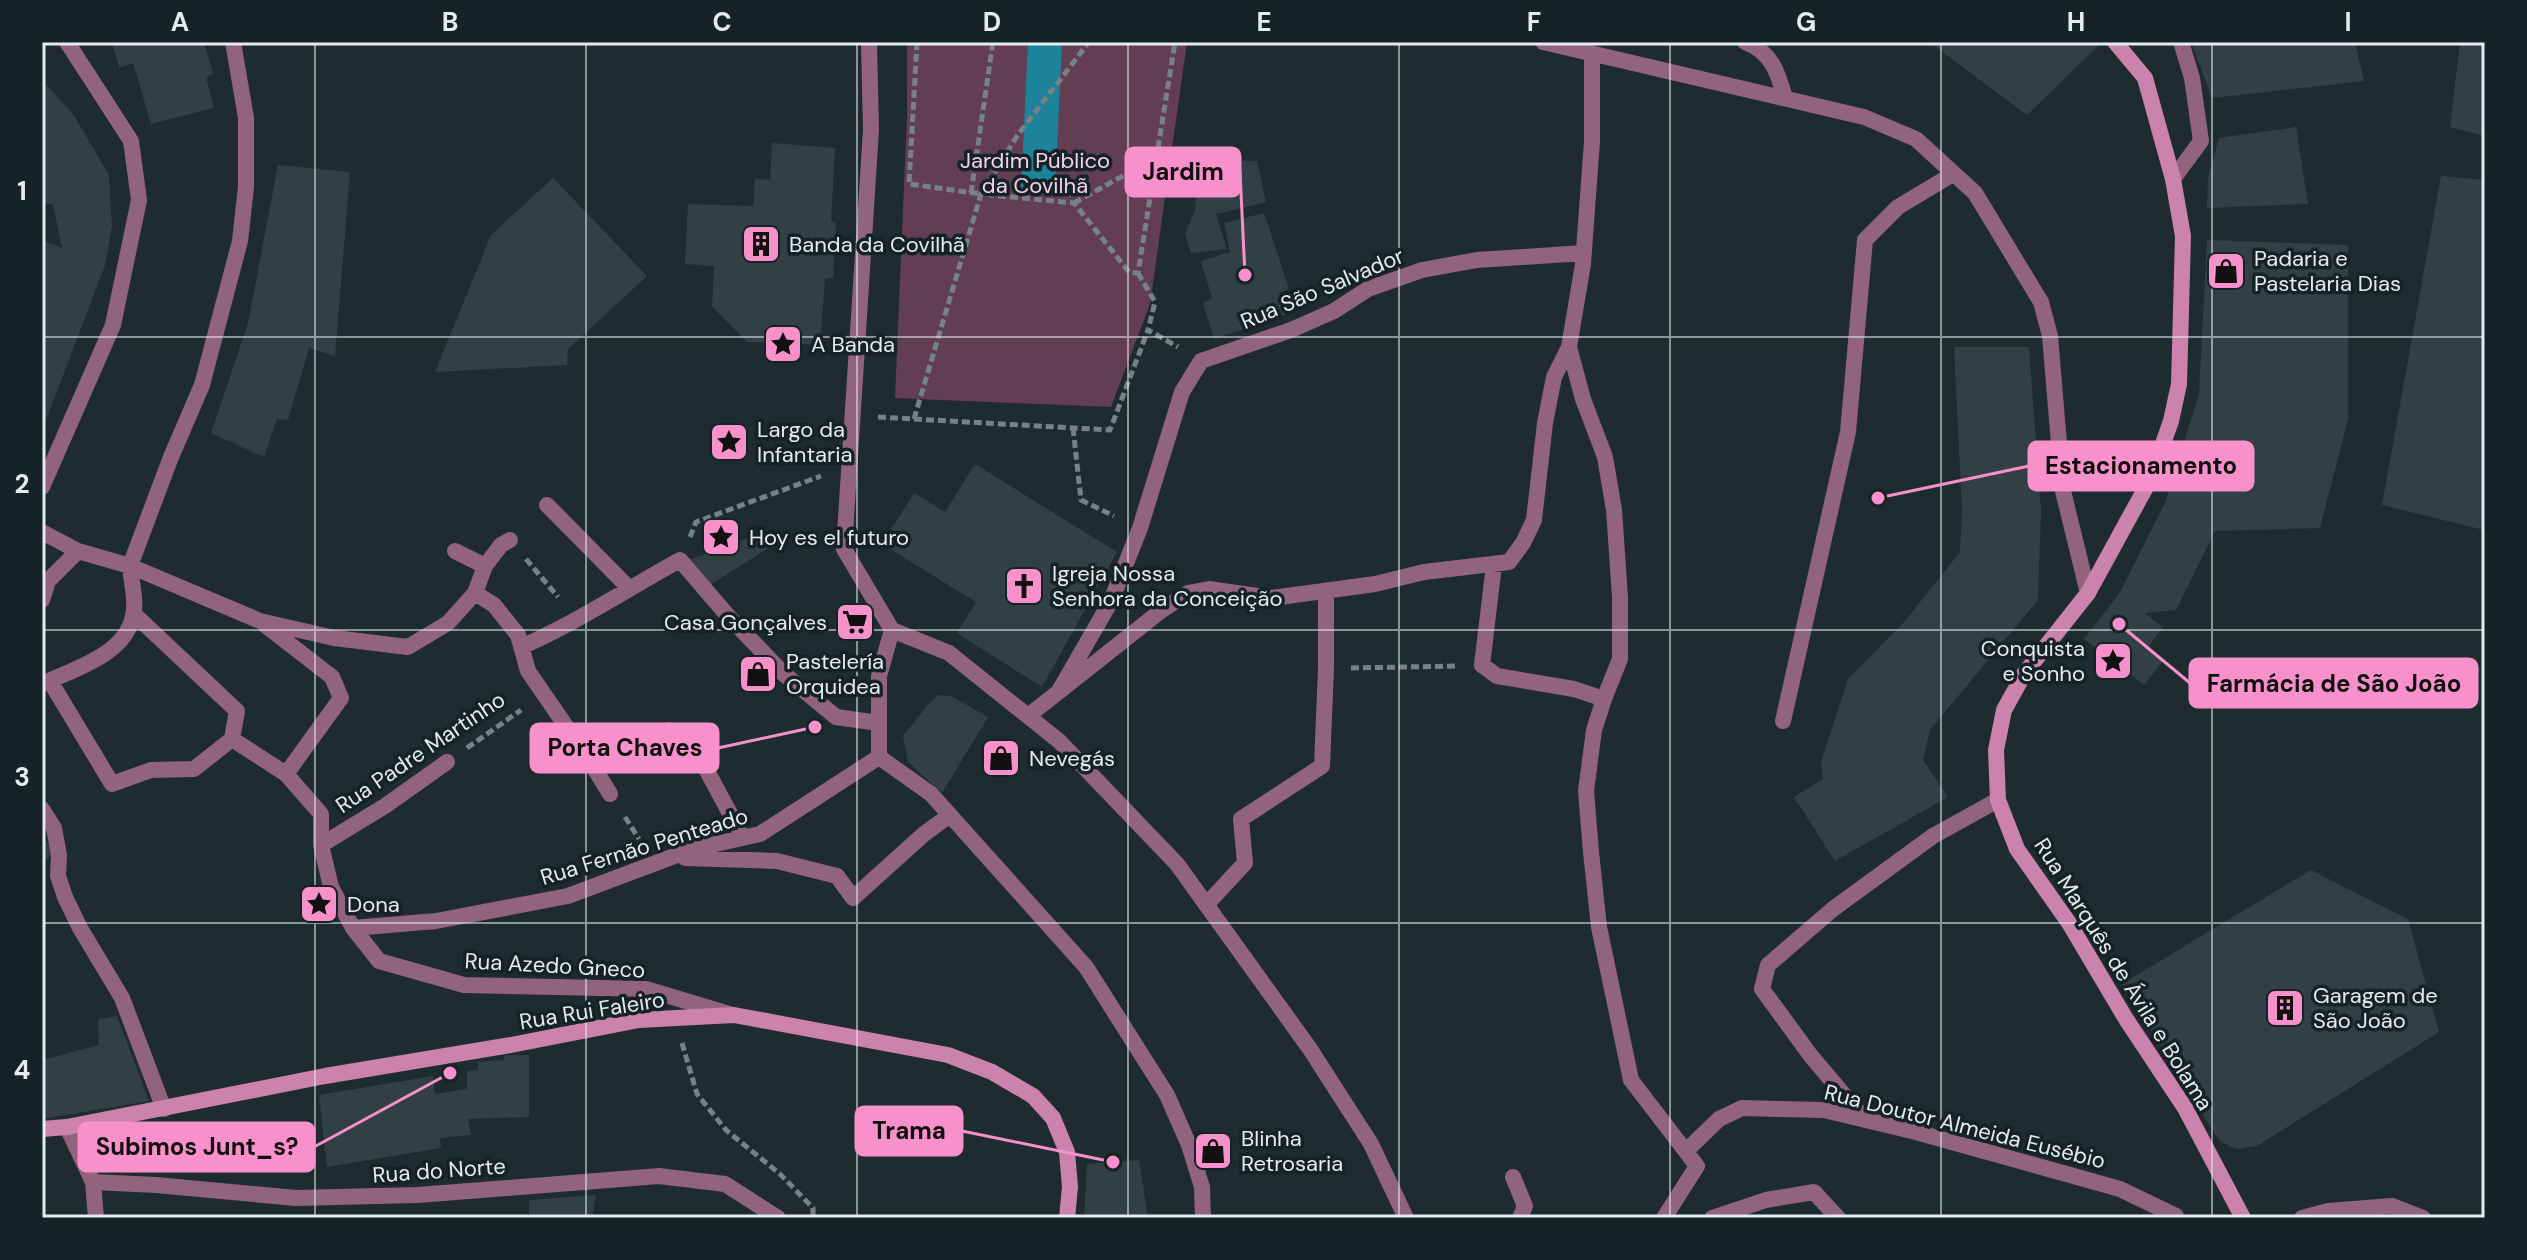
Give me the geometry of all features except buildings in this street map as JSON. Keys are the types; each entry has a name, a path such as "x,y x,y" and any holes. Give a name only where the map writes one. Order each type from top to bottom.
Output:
{"main road":[{"name":"Rua Marquês de Ávila e Bolama","path":"2115,42 2145,78 2173,179 2183,236 2179,384 2171,421 2151,478 2088,593 2024,674 2004,710 1996,750 1998,800 2017,849 2069,923 2126,1019 2185,1108 2243,1218"},
{"name":"Rua Rui Faleiro","path":"42,1129 67,1127 325,1076 639,1020 734,1015 948,1055 992,1072 1033,1096 1053,1118 1067,1152 1070,1187 1067,1218"}],"street":[{"path":"42,487 113,325 139,200 131,141 67,42"},
{"path":"134,614 237,711 232,739 194,769 151,770 112,784 46,683 99,658 126,636 134,614 130,566 202,385 240,241 246,187 246,118 233,42"},
{"path":"869,42 871,130 844,549 892,630 949,653 1059,741 1177,864 1310,1049 1371,1144 1406,1218"},
{"path":"1543,42 1864,117 1916,139 1975,193 2041,302 2050,336 2063,491 2088,593"},
{"path":"1745,42 1761,48 1778,71 1785,98"},
{"path":"2173,179 2201,141 2192,78 2181,42"},
{"path":"1028,716 1188,593 1209,589 1233,595 1272,598 1375,584 1424,572 1509,562 1534,520 1545,423 1554,377 1569,347 1583,253 1592,141 1592,53"},
{"path":"1783,721 1848,432 1865,240 1898,207 1953,174"},
{"name":"Rua São Salvador","path":"1201,361 1291,330 1334,311 1368,289 1422,270 1477,260 1583,253"},
{"path":"1569,347 1583,399 1605,457 1614,510 1620,597 1620,659 1594,730 1586,791 1599,927 1631,1080 1697,1166 1664,1218"},
{"path":"1059,691 1111,601 1140,529 1182,392 1201,361"},
{"path":"547,505 629,588"},
{"path":"42,532 78,551 130,566 260,621 334,638 408,647 448,623 475,593 485,566 501,545 510,540"},
{"path":"42,600 48,581 78,551"},
{"path":"455,551 485,566"},
{"path":"521,647 555,632 680,560 784,674 836,717 879,723"},
{"path":"1494,565 1482,665 1497,676 1574,689 1604,699"},
{"path":"1206,905 1245,863 1241,819 1322,766 1326,591"},
{"path":"475,593 494,605 518,635 528,671 610,794"},
{"path":"260,621 332,677 341,698 286,774"},
{"path":"892,630 879,676 879,757 931,794 1086,967 1167,1095 1189,1145 1202,1187 1203,1218"},
{"path":"669,730 705,767 743,838"},
{"name":"Rua Azedo Gneco","path":"232,739 286,774 321,814 321,845 331,887 353,928 379,961 464,985 646,989 734,1015"},
{"name":"Rua Fernão Penteado","path":"353,928 436,921 568,896 693,849 760,834 879,757"},
{"name":"Rua Padre Martinho","path":"321,845 385,806 447,762"},
{"path":"1865,1120 1811,1056 1762,989 1768,965 1833,909 1933,836 1998,800"},
{"path":"42,809 54,828 59,855 58,876 65,897 122,998 164,1109"},
{"path":"672,857 777,861 837,876 853,898 924,834 950,815"},
{"name":"Rua Doutor Almeida Eusébio","path":"1686,1151 1719,1119 1742,1108 1824,1110 2120,1189 2177,1217"},
{"path":"67,1127 93,1182 96,1218"},
{"name":"Rua do Norte","path":"93,1182 296,1198 418,1195 659,1176 725,1184 778,1218"},
{"path":"1513,1177 1525,1206 1520,1218"},
{"path":"1712,1218 1766,1200 1814,1192 1838,1218"},
{"path":"2302,1218 2328,1211 2392,1206 2423,1218"}],"path":[{"path":"917,42 909,184 1074,203 1158,157"},
{"path":"971,193 993,42"},
{"path":"1089,42 1017,136 981,194 914,419 1110,430 1148,330 1155,302 1138,273 1175,42"},
{"path":"1074,203 1129,272 1138,273"},
{"path":"1148,330 1201,361"},
{"path":"1073,428 1081,500 1140,529"},
{"path":"680,560 696,522 850,465"},
{"path":"510,540 577,619"},
{"path":"1326,669 1482,665"},
{"name":"Rua Padre Martinho","path":"447,762 543,694"},
{"path":"610,794 654,864"},
{"path":"674,1018 697,1094 726,1130 780,1174 813,1208 813,1218"}],"green space":[{"name":"Jardim Público da Covilhã","path":"907,42 1187,42 1150,304 1111,407 895,398 907,116"}],"water":[{"path":"1028,42 1062,42 1055,190 1021,188"}],"place":[{"name":"Banda da Covilhã","path":"761,244"},
{"name":"Padaria e Pastelaria Dias","path":"2226,271"},
{"name":"Jardim","path":"1245,275"},
{"name":"A Banda","path":"783,344"},
{"name":"Largo da Infantaria","path":"729,442"},
{"name":"Estacionamento","path":"1878,498"},
{"name":"Hoy es el futuro","path":"721,537"},
{"name":"Igreja Nossa Senhora da Conceição","path":"1024,586"},
{"name":"Casa Gonçalves","path":"855,622"},
{"name":"Farmácia de São João","path":"2119,624"},
{"name":"Conquista e Sonho","path":"2113,661"},
{"name":"Pastelería Orquidea","path":"758,674"},
{"name":"Porta Chaves","path":"815,727"},
{"name":"Nevegás","path":"1001,758"},
{"name":"Dona","path":"319,904"},
{"name":"Garagem de São João","path":"2285,1008"},
{"name":"Subimos Junt_s?","path":"450,1073"},
{"name":"Blinha Retrosaria","path":"1213,1151"},
{"name":"Trama","path":"1113,1162"}]}
